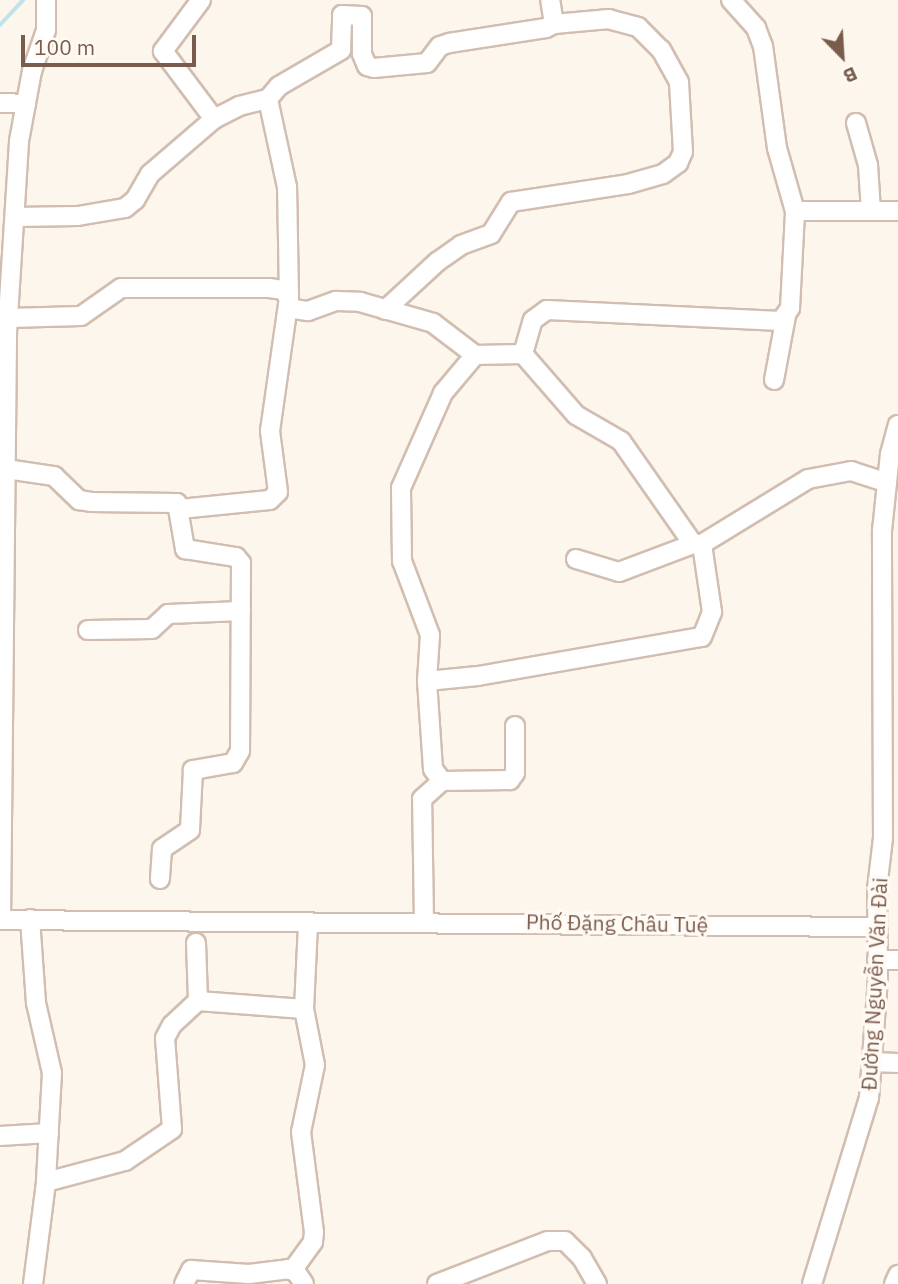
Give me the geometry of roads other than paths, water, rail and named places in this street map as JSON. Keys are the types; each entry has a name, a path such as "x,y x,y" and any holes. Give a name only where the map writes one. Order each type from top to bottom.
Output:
{"street":[{"path":"46,0 46,30 26,104 5,328 6,468 0,920 311,923 304,1009 315,1065 301,1132 313,1242 298,1277 191,1270 184,1284"},
{"path":"201,0 163,51 214,119"},
{"path":"550,0 554,24"},
{"path":"731,0 756,28 763,46 778,148 795,211 786,316 774,380"},
{"path":"15,217 78,216 125,208 135,200 150,174 214,119 239,106 268,99 286,81 336,54 344,45 340,17 345,15 362,16 362,54 367,66 374,68 428,63 444,44 554,24 609,19 638,27 661,50 679,82 683,152 678,163 663,174 628,184 511,202 491,234 461,245 437,262 385,310"},
{"path":"180,509 270,500 278,492 270,431 289,303 287,187 268,99"},
{"path":"0,103 26,104"},
{"path":"856,123 868,165 871,211"},
{"path":"795,211 898,211"},
{"path":"5,328 81,316 121,288 269,288 283,290 289,303 308,311 336,301 433,323 475,355 523,354"},
{"path":"523,354 533,320 547,310 781,321 786,316"},
{"path":"427,681 702,637 712,612 698,544 621,441 576,415 523,354"},
{"path":"442,781 433,769 427,681 430,635 402,561 401,488 443,393 475,355"},
{"name":"Đường Nguyễn Văn Đài","path":"817,1282 869,1098 877,960 875,927 890,852 891,660 882,531 887,483 898,425"},
{"path":"6,468 54,476 79,500 177,503 185,549 236,557 241,563 240,751 233,763 193,770 190,830 163,849 160,879"},
{"path":"576,559 619,572 698,544 808,479 851,471 887,483"},
{"path":"88,630 152,629 168,614 242,611"},
{"path":"424,920 422,799 442,781 510,780 515,773 515,726"},
{"path":"30,919 36,1003 52,1073 46,1182 33,1284"},
{"name":"Phố Đặng Châu Tuệ","path":"311,923 424,920 875,927"},
{"path":"196,943 198,1001"},
{"path":"877,960 898,960"},
{"path":"46,1182 125,1161 167,1136 172,1129 165,1038 172,1025 198,1001 304,1009"},
{"path":"872,1062 898,1063"},
{"path":"0,1136 48,1133"},
{"path":"437,1284 548,1241 565,1241 582,1258 597,1284"},
{"path":"894,1284 898,1275"}],"waterway":[{"path":"0,25 23,0"}]}
